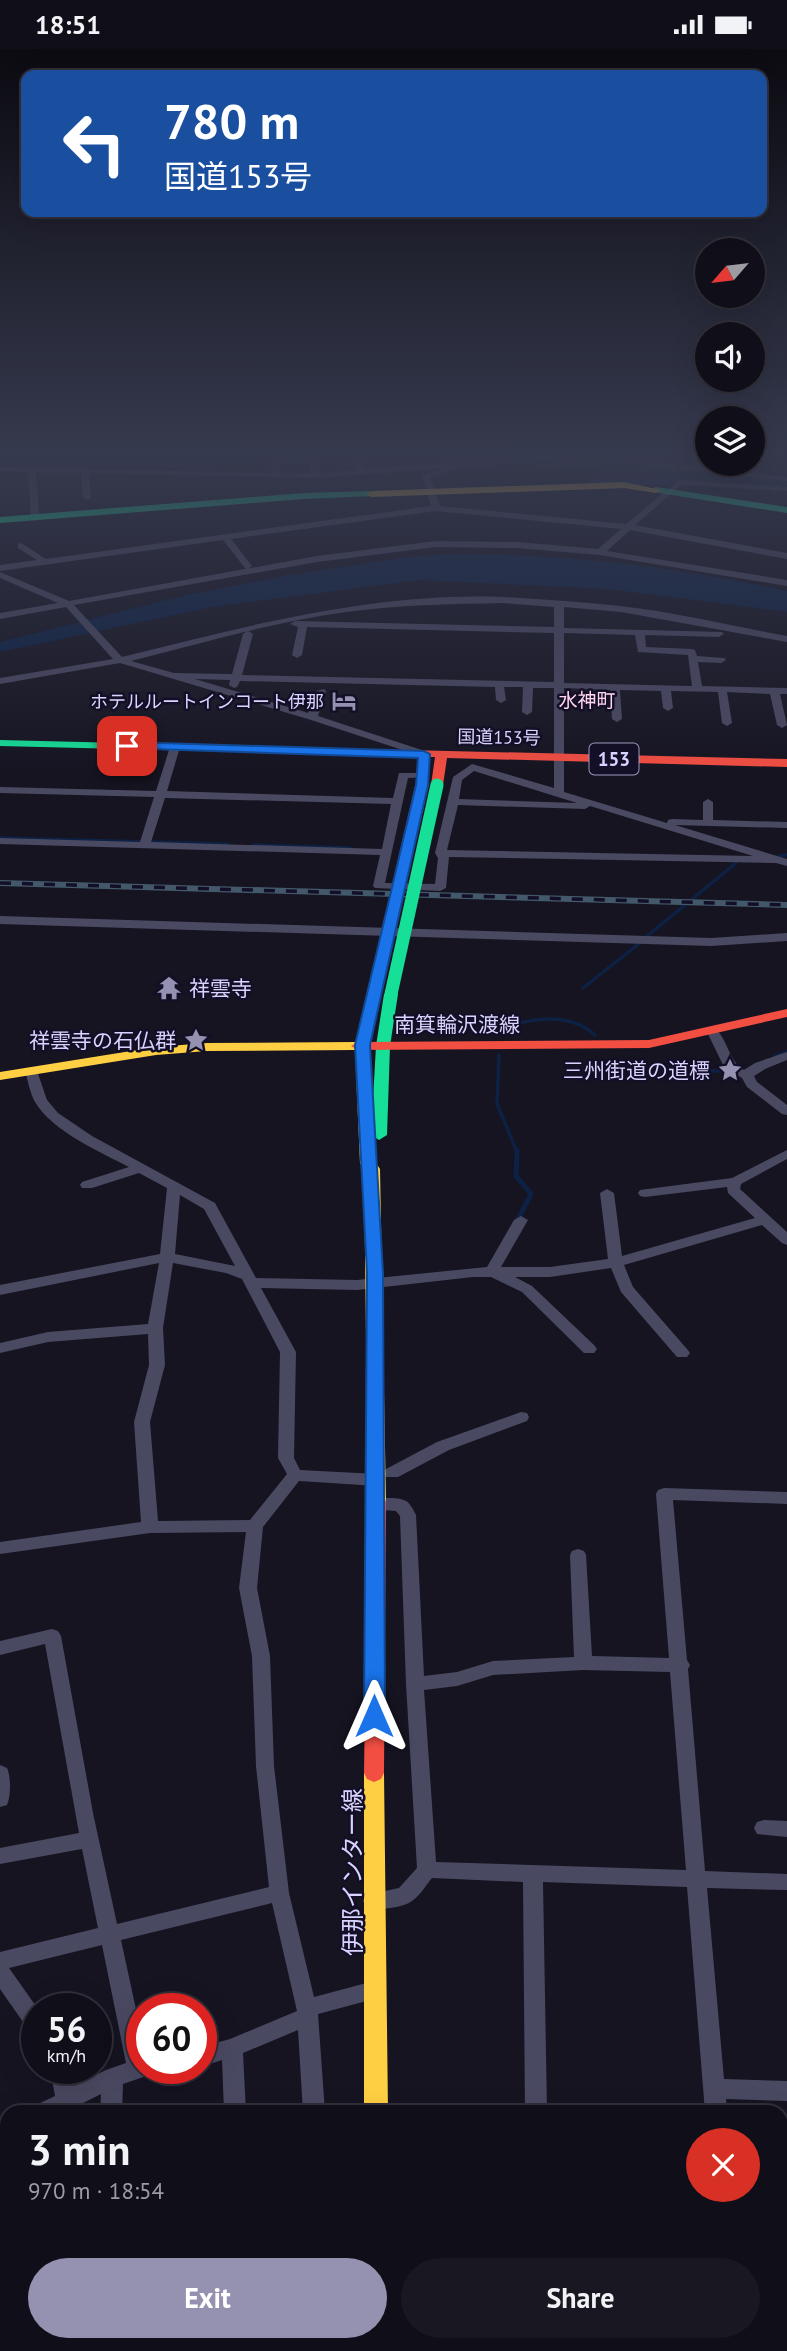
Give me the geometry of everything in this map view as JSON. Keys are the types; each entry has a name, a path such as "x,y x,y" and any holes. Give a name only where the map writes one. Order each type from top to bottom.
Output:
{"main road":[{"name":"国道153号","path":"0,743 787,763"},
{"name":"伊那インター線","path":"372,1169 377,1164 383,1046 430,780 424,754"},
{"name":"伊那インター線","path":"376,2105 373,1901 376,1505 384,1477 372,1169 368,1163 362,1045 430,780 441,755"},
{"name":"南箕輪沢渡線","path":"0,1076 182,1048 626,1045 713,1032 787,1013"}],"street":[{"path":"41,559 45,562"},
{"path":"1,569 64,559"},
{"path":"243,559 248,566"},
{"path":"0,616 315,559"},
{"path":"645,559 787,583"},
{"path":"1,569 71,602 117,657 424,754"},
{"path":"0,681 273,622 411,603 502,600 559,603 621,609 787,639"},
{"path":"559,603 559,793"},
{"path":"273,622 303,625 760,634"},
{"path":"297,655 303,625"},
{"path":"640,632 641,650 692,652 697,688"},
{"path":"231,693 247,633"},
{"path":"693,659 720,660"},
{"path":"589,686 590,673"},
{"path":"175,676 787,691"},
{"path":"499,684 501,700"},
{"path":"527,712 528,685"},
{"path":"615,687 617,719"},
{"path":"666,688 668,708"},
{"path":"722,689 727,723"},
{"path":"774,690 782,725"},
{"path":"312,717 321,691"},
{"path":"146,843 175,747"},
{"path":"459,777 441,853 444,858 440,888 379,886 403,775 430,780 459,777 472,767 782,861"},
{"path":"0,790 397,801"},
{"path":"453,802 604,807"},
{"path":"708,802 708,823"},
{"path":"653,821 787,825"},
{"path":"0,841 146,843 385,852"},
{"path":"441,853 782,861"},
{"path":"0,920 711,941 787,937"},
{"path":"713,1032 735,1072 747,1075 752,1084 787,1111"},
{"path":"747,1075 760,1066 787,1056"},
{"path":"31,1071 41,1101 53,1116 87,1139 211,1206 288,1352 286,1458 295,1475"},
{"path":"645,1193 735,1182 787,1154"},
{"path":"87,1185 141,1168"},
{"path":"735,1182 733,1191 787,1240"},
{"path":"150,1527 142,1422 157,1365 155,1328 167,1257 174,1186"},
{"path":"607,1193 616,1263 626,1289 682,1353"},
{"path":"492,1272 521,1220"},
{"path":"0,1290 167,1257 229,1269 250,1280 375,1283 492,1272 550,1272 616,1263 764,1220"},
{"path":"492,1272 527,1289 589,1349"},
{"path":"0,1348 48,1337 155,1328"},
{"path":"295,1475 384,1477 443,1446 521,1417"},
{"path":"295,1475 255,1527 248,1588 261,1656 265,1766 279,1893 307,2012 314,2105"},
{"path":"715,2105 695,1878 681,1665 664,1494 787,1498"},
{"path":"373,1901 405,1896 427,1870 408,1515 400,1504 376,1505"},
{"path":"0,1548 150,1527 255,1527"},
{"path":"578,1555 583,1663"},
{"path":"0,1648 52,1636 90,1839 126,2006"},
{"path":"415,1685 457,1679 493,1668 583,1663 681,1665"},
{"path":"0,1773 0,1799"},
{"path":"764,1828 787,1829"},
{"path":"0,1856 90,1839"},
{"path":"427,1870 787,1882"},
{"path":"533,1874 536,2105"},
{"path":"0,1961 279,1893"},
{"path":"0,1972 21,2002"},
{"path":"217,2052 232,2048 307,2012 376,1989"},
{"path":"232,2048 235,2105"},
{"path":"56,2105 126,2073"},
{"path":"111,2105 113,2077"},
{"path":"63,2084 66,2099"},
{"path":"714,2089 787,2091"}],"water":[{"path":"391,559 583,559 704,575 787,591 787,612 608,589 419,580 212,607 0,652 0,642 187,595"}],"waterway":[{"path":"0,838 227,844"},
{"path":"253,845 351,848"},
{"path":"779,856 787,855"},
{"path":"646,937 736,863"},
{"path":"583,988 641,942"},
{"path":"506,1035 509,1026 543,1019 576,1023 595,1035"},
{"path":"775,1056 787,1052"},
{"path":"499,1055 497,1104 517,1152"},
{"path":"629,1066 686,1071"},
{"path":"702,1071 728,1071"},
{"path":"517,1152 516,1176 531,1194 517,1221"}],"railway":[{"path":"0,883 787,905"}],"traffic: fast":[{"path":"0,743 367,752"},
{"path":"391,994 437,785"},
{"path":"379,1135 383,1046 391,994"}],"traffic: slow":[{"path":"374,993 362,1045 368,1163 372,1169 377,1502"},
{"path":"0,1076 156,1051 207,1047 358,1046"},
{"path":"374,1773 376,2105"}],"traffic: jam":[{"path":"367,752 787,763"},
{"path":"422,785 424,754"},
{"path":"437,785 441,755"},
{"path":"374,993 422,785"},
{"path":"358,1046 649,1044 787,1013"},
{"path":"374,1773 377,1502"}],"place":[{"name":"ホテルルートインコート伊那","path":"344,701"},
{"name":"祥雲寺","path":"169,988"},
{"name":"祥雲寺の石仏群","path":"196,1040"},
{"name":"三州街道の道標","path":"730,1070"}],"district":[{"name":"水神町","path":"587,700"}],"route":[{"path":"127,746 424,754 422,785 362,1045 368,1163 372,1169 375,1273 377,1480 374,1716"}]}
